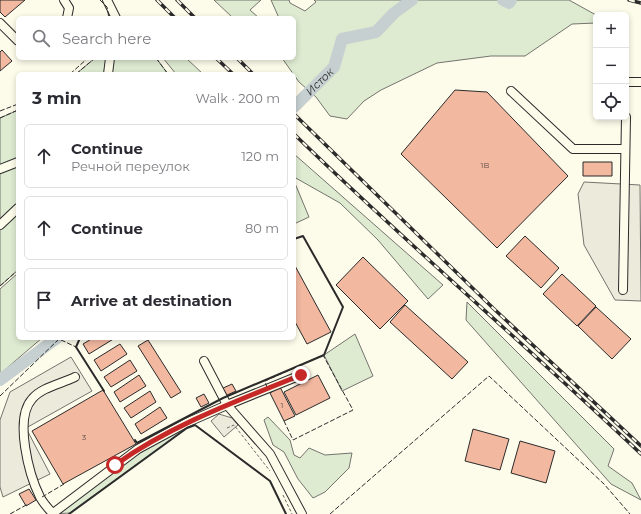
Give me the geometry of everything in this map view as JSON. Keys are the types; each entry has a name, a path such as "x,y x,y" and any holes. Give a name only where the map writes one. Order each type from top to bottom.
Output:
{"street":[{"path":"64,0 69,8 67,16"},
{"path":"107,0 115,16"},
{"path":"0,23 16,39"},
{"path":"108,72 110,60"},
{"path":"629,82 641,82"},
{"path":"511,91 573,148 625,148"},
{"path":"623,290 626,120"},
{"path":"0,169 16,163"},
{"path":"0,225 16,210"},
{"path":"204,361 227,405 270,454 302,514"},
{"path":"75,377 42,390 31,400 24,418 24,441 28,468 40,498 52,514 138,449 186,423 301,375"}],"path":[{"path":"228,428 234,425 272,474"},
{"path":"282,494 292,514"}],"green space":[{"path":"214,0 261,0 250,10 257,16 231,16"},
{"path":"271,0 289,0 290,3 305,11 316,2 314,0 569,0 593,13 593,23 572,24 525,56 491,56 437,63 381,90 364,101 347,119 330,116 316,97 299,82 296,78 296,72 292,72 283,60 296,60 296,16 278,16"},
{"path":"93,60 158,60 166,72 78,72"},
{"path":"165,60 188,60 201,72 174,72"},
{"path":"16,111 16,272 0,286 0,118"},
{"path":"296,156 443,285 428,299 378,240 340,203 296,178"},
{"path":"296,186 309,217 296,223"},
{"path":"16,275 16,340 40,340 0,374 0,289"},
{"path":"467,302 614,449 608,466 632,483 641,500 611,484 466,320"},
{"path":"355,334 373,376 342,391 324,355"},
{"path":"268,417 290,440 294,455 300,458 309,448 325,455 352,453 349,468 325,492 313,498 298,479 284,452 273,445 264,420"},
{"path":"186,423 187,428 70,513 52,514 115,465"}],"shaded area":[{"path":"584,182 640,185 641,301 615,300 584,245 578,194"},
{"path":"71,357 92,391 26,428 50,474 3,497 0,487 0,420 10,392"},
{"path":"219,414 232,418 238,425 224,437 211,421"}],"building":[{"path":"0,0 25,0 5,17 0,12"},
{"path":"2,50 12,61 0,71 0,52"},
{"path":"455,90 487,92 568,176 497,248 401,154"},
{"path":"583,162 612,162 612,176 583,176"},
{"path":"525,236 559,268 541,288 506,256"},
{"path":"363,257 408,301 380,329 336,285"},
{"path":"296,268 331,332 307,344 296,324"},
{"path":"562,274 596,306 577,326 543,294"},
{"path":"405,305 468,362 452,379 390,322"},
{"path":"596,307 631,339 612,359 578,326"},
{"path":"90,340 112,340 89,354 83,344"},
{"path":"148,340 181,392 171,398 138,346"},
{"path":"120,344 127,354 101,371 94,360"},
{"path":"130,360 137,371 111,387 104,377"},
{"path":"139,375 146,386 120,402 114,392"},
{"path":"318,375 330,398 296,415 284,392"},
{"path":"232,384 236,391 225,396 221,389"},
{"path":"280,387 295,416 284,421 270,393"},
{"path":"103,390 136,444 63,484 32,431"},
{"path":"150,391 156,402 131,418 124,408"},
{"path":"204,394 209,403 201,407 196,398"},
{"path":"160,407 167,418 141,434 135,424"},
{"path":"473,429 509,439 500,470 465,461"},
{"path":"520,441 555,451 546,483 511,473"},
{"path":"29,489 36,500 26,506 19,494"}],"waterway":[{"name":"Исток","path":"296,105 334,67 342,39 376,32 394,13 412,0"},
{"name":"Исток","path":"503,0 509,3 511,0"},
{"name":"Исток","path":"0,380 54,340"}],"railway":[{"path":"157,0 173,16"},
{"path":"177,0 193,16"},
{"path":"629,0 641,3"},
{"path":"218,60 231,72"},
{"path":"239,60 251,72"},
{"path":"296,116 493,308 641,446"},
{"path":"296,136 380,215 641,454"}],"fence":[{"path":"100,0 107,7 109,16"},
{"path":"72,72 86,60"},
{"path":"78,72 93,60"},
{"path":"158,60 166,72"},
{"path":"0,111 16,105"},
{"path":"0,118 16,111"},
{"path":"0,286 16,272"},
{"path":"0,396 58,340"},
{"path":"61,340 76,347 104,391"},
{"path":"267,388 265,381 323,355 353,410 293,440 284,421"},
{"path":"330,514 489,376 604,484 630,514"},
{"path":"42,497 64,484"},
{"path":"10,514 28,504"}],"wall":[{"path":"135,440 137,443 223,398 324,355 343,307 303,236 296,238"},
{"path":"79,340 76,347 104,391"},
{"path":"69,514 187,428 195,425 270,481 286,514"}],"route":[{"path":"115,465 138,449 186,423 301,375"}]}
